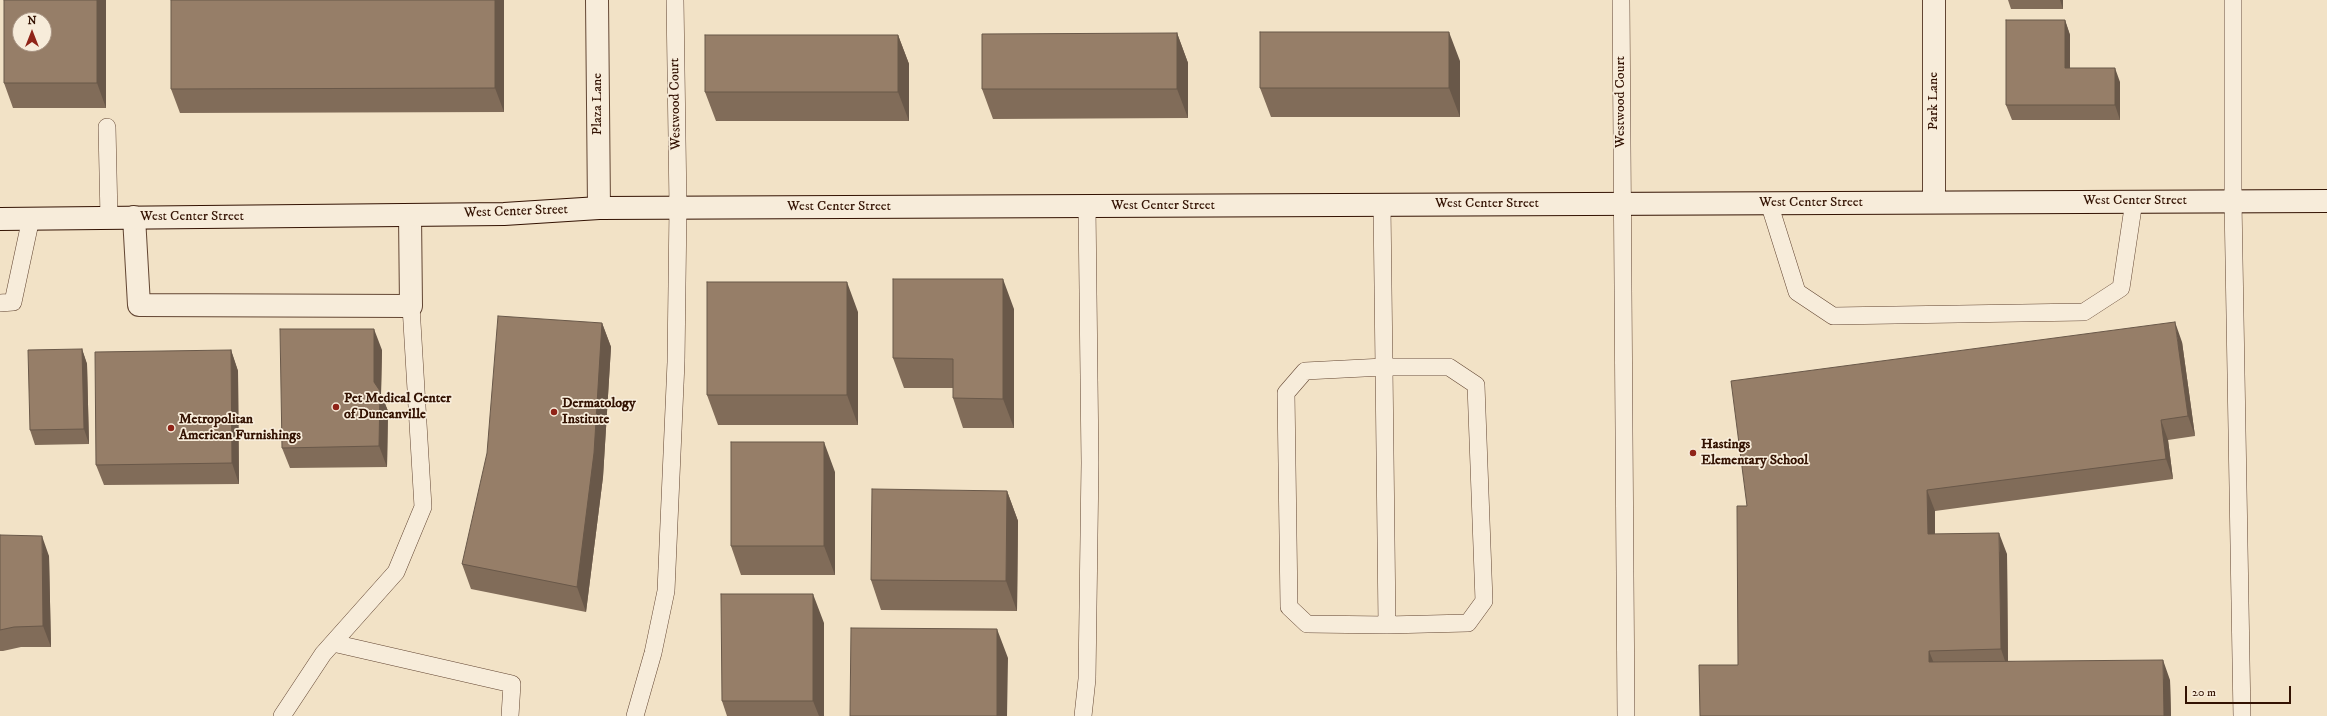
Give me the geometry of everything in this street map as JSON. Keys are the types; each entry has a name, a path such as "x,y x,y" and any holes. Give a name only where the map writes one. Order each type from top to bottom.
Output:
{"street":[{"name":"Plaza Lane","path":"597,0 599,208"},
{"name":"Park Lane","path":"1934,0 1934,202"},
{"name":"West Center Street","path":"0,219 504,214 599,208 678,207 2327,201"},
{"path":"134,217 139,305 412,306 410,215"}],"lane":[{"name":"Westwood Court","path":"635,716 653,653 666,591 676,362 678,207 675,0"},
{"name":"Westwood Court","path":"1621,0 1626,716"},
{"path":"2233,0 2233,201 2242,716"},
{"path":"107,127 109,218"},
{"path":"1769,203 1797,292 1833,316 2084,312 2121,288 2134,201"},
{"path":"1382,205 1387,626"},
{"path":"1083,716 1087,679 1090,462 1087,206"},
{"path":"0,303 13,302 31,218"},
{"path":"282,716 323,654 396,572 423,507 412,306"},
{"path":"1384,367 1449,367 1476,385 1484,601 1468,623 1387,626 1307,624 1289,607 1286,392 1305,371 1384,367"},
{"path":"333,643 512,684 510,716"}],"building":[{"path":"4,0 97,0 97,83 4,83"},
{"path":"171,0 495,0 495,88 171,89"},
{"path":"2006,20 2065,20 2065,68 2115,68 2115,105 2006,105"},
{"path":"1260,32 1449,32 1449,88 1260,88"},
{"path":"1177,33 1177,89 982,89 982,34"},
{"path":"705,35 898,35 898,92 705,92"},
{"path":"893,279 1003,279 1003,399 953,398 953,359 893,358"},
{"path":"707,282 847,282 847,395 707,395"},
{"name":"Dermatology Institute","path":"498,316 602,323 594,453 577,587 462,564 487,453"},
{"path":"2175,322 2188,416 2161,420 2166,459 1927,490 1928,534 1999,533 2001,649 1929,651 1929,662 2163,660 2164,716 1700,716 1699,665 1738,665 1737,506 1747,506 1731,381"},
{"name":"Pet Medical Center of Duncanville","path":"280,329 374,329 374,382 380,391 379,446 282,448"},
{"path":"82,349 84,429 30,430 28,350"},
{"name":"Metropolitan American Furnishings","path":"231,350 232,463 96,465 95,352"},
{"path":"731,442 824,442 824,546 731,546"},
{"path":"872,489 1007,491 1006,581 871,580"},
{"path":"0,535 42,536 43,626 14,627 0,630"},
{"path":"721,594 813,594 813,701 722,701"},
{"path":"851,628 997,629 997,716 850,716"}],"place":[{"name":"Pet Medical Center of Duncanville","path":"336,407"},
{"name":"Dermatology Institute","path":"554,412"},
{"name":"Metropolitan American Furnishings","path":"171,428"},
{"name":"Hastings Elementary School","path":"1693,453"}]}
